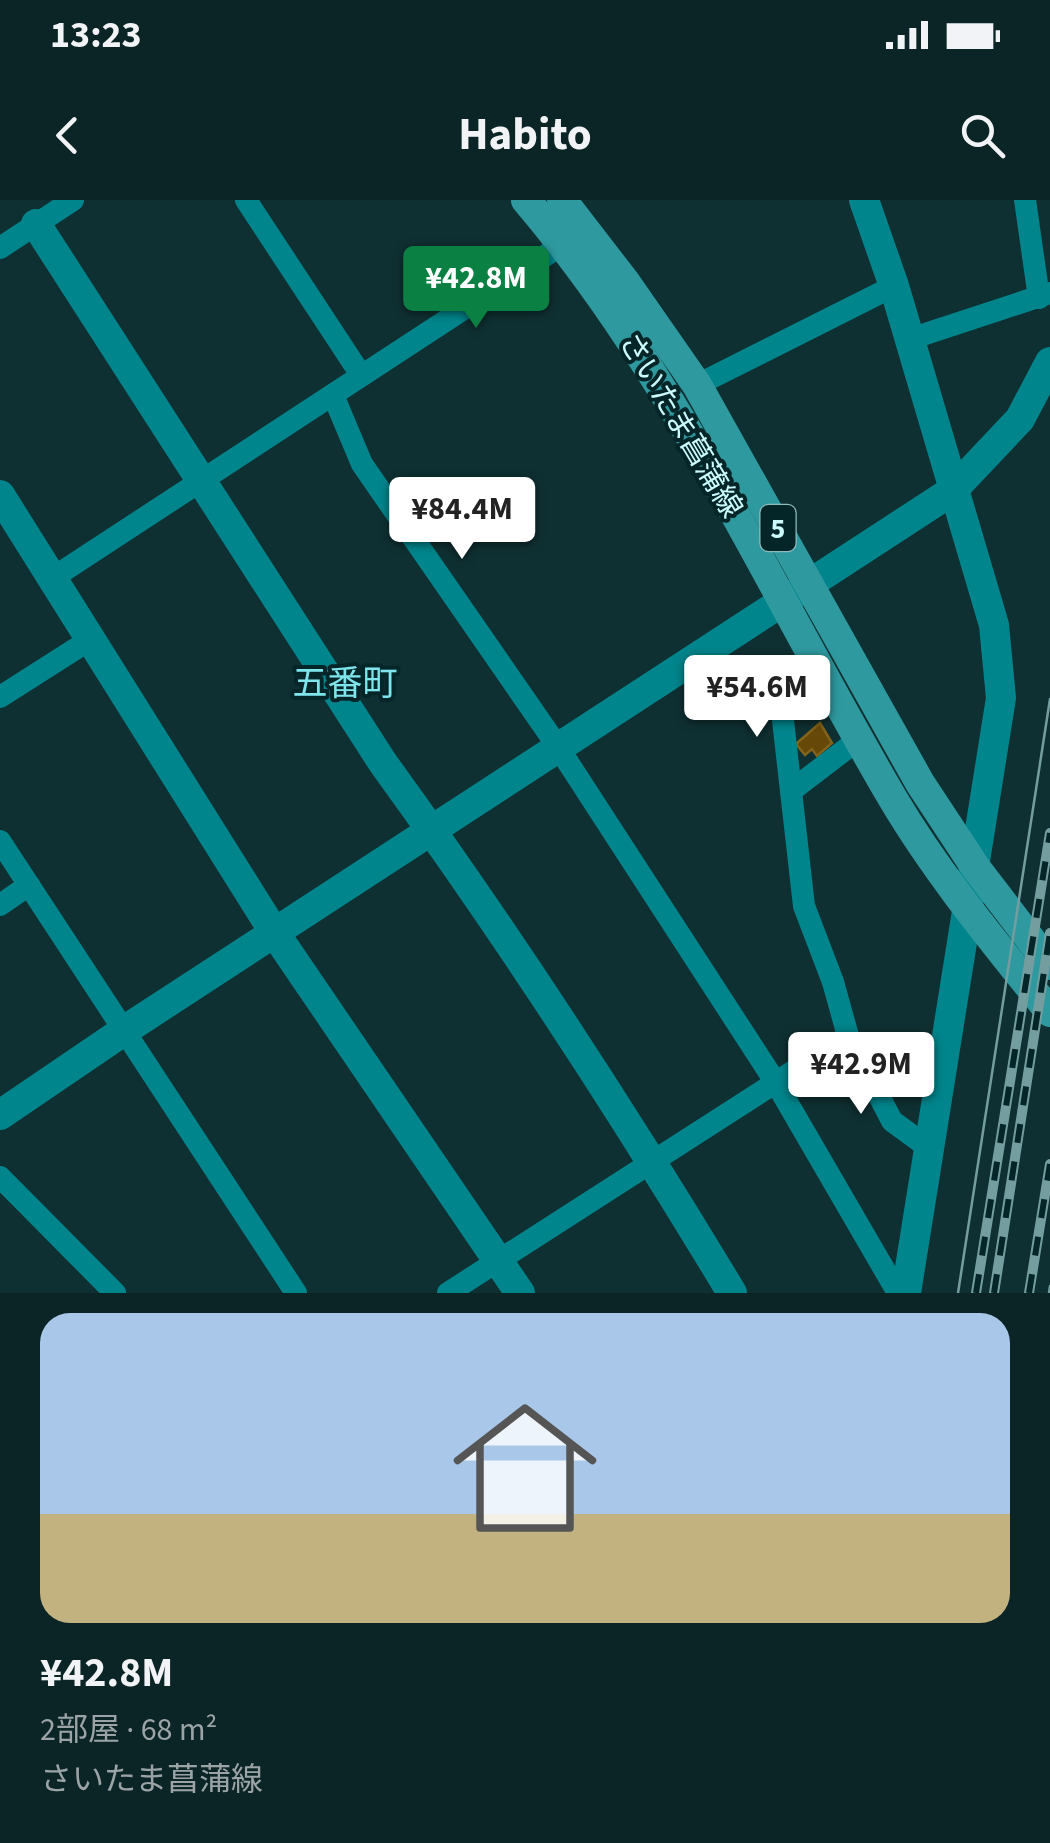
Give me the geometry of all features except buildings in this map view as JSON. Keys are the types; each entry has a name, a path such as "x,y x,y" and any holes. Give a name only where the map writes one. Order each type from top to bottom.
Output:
{"main road":[{"name":"さいたま菖蒲線","path":"526,200 602,296 691,434 782,603 930,857 1050,1012"},
{"name":"さいたま菖蒲線","path":"562,200 698,385 911,768 976,868 1050,965"}],"street":[{"path":"0,248 73,200"},
{"path":"246,200 361,375"},
{"path":"864,200 894,286 994,625 1000,671 999,726 906,1293"},
{"path":"910,339 1045,296 1025,200"},
{"path":"36,224 383,762 432,829 653,1162 732,1293"},
{"path":"51,578 563,244"},
{"path":"698,385 894,286"},
{"path":"0,1115 952,491 1020,419 1050,362"},
{"path":"333,395 362,464 558,747 776,1083 898,1293"},
{"path":"0,495 274,932 520,1293"},
{"path":"0,697 91,638"},
{"path":"779,685 804,906 833,982 848,1036 892,1121 929,1148"},
{"path":"791,791 859,739"},
{"path":"0,841 296,1293"},
{"path":"0,904 29,886"},
{"path":"448,1293 848,1036"},
{"path":"0,1177 114,1293"}],"tram line":[{"path":"958,1293 1050,699"},
{"path":"1049,1293 1050,1286"}],"railway":[{"path":"976,1293 1050,833"},
{"path":"994,1293 1050,933"},
{"path":"1029,1293 1050,1164"}],"district":[{"name":"五番町","path":"345,683"}]}
